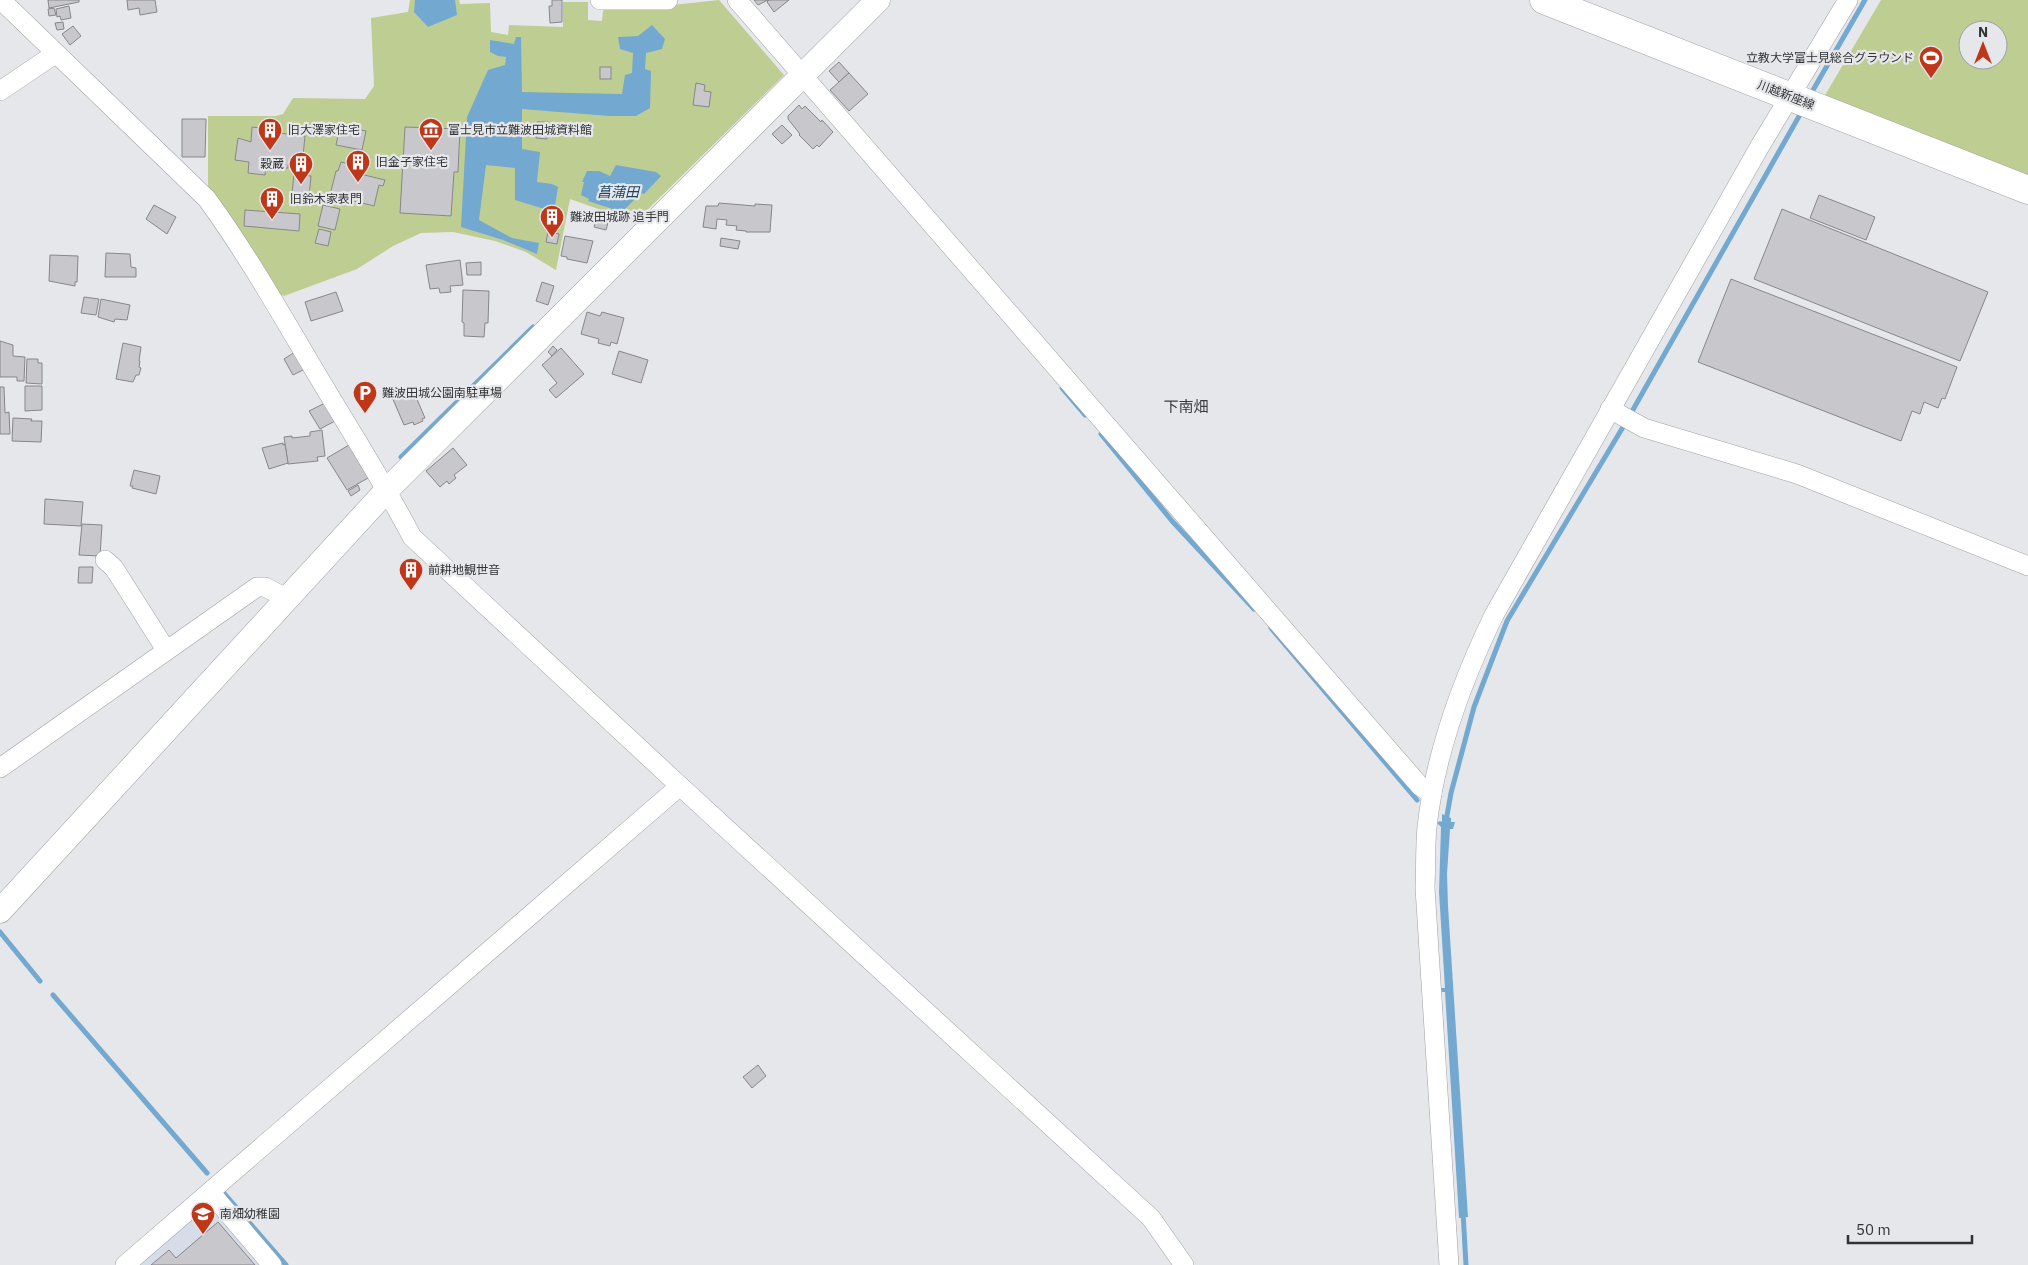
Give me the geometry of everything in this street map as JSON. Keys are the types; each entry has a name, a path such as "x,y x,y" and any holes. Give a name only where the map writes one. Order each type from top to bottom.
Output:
{"main road":[{"name":"川越新座線","path":"1544,0 2028,190"}],"street":[{"path":"1,0 207,199 225,224 387,490 412,537 1151,1218 1184,1265"},
{"path":"598,4 668,0"},
{"path":"737,0 1420,786 1432,794"},
{"path":"0,912 387,490 878,0"},
{"path":"1449,1265 1426,888 1427,828 1432,794 1450,726 1480,644 1503,598 1613,411 1760,146 1801,100 1848,0"},
{"path":"0,91 55,54"},
{"path":"1613,411 1638,425 1797,474 2028,566"},
{"path":"105,560 114,568 166,650"},
{"path":"0,768 257,587 265,587 286,598"},
{"path":"126,1265 680,786"},
{"path":"210,1192 272,1265"}],"shaded area":[{"name":"南畑幼稚園","path":"205,1205 210,1206 261,1265 136,1265"}],"green space":[{"path":"410,0 459,0 460,4 490,3 491,32 508,35 509,25 563,27 563,2 588,2 588,20 602,21 603,11 608,6 654,7 719,0 784,75 635,222 570,199 556,270 526,252 495,241 453,232 421,233 393,246 357,269 284,296 276,292 208,187 208,116 276,116 283,114 293,98 365,99 374,86 371,18 408,12"},
{"name":"立教大学富士見総合グラウンド","path":"1881,0 2028,0 2028,177 1824,97"}],"water":[{"path":"415,0 455,0 457,15 428,27 414,12"},
{"path":"652,25 665,39 662,49 646,53 645,69 651,71 650,108 636,116 609,116 522,109 522,149 540,152 537,182 552,184 558,187 554,212 515,200 515,168 486,165 479,220 512,238 539,243 537,254 503,240 461,227 467,117 488,70 505,65 506,57 490,52 490,40 514,44 516,37 521,37 522,92 622,94 625,75 632,73 633,53 620,49 618,37 638,36"},
{"name":"菖蒲田","path":"616,165 656,172 661,176 644,194 641,193 622,212 588,201 589,199 581,195 584,182 582,182 587,171 599,171 610,176"},
{"path":"1442,814 1451,818 1451,822 1455,822 1453,829 1450,829 1447,874 1448,906 1468,1217 1459,1218 1445,992 1442,992 1441,988 1445,988 1439,892 1441,827 1437,823 1442,822"}],"building":[{"path":"48,0 79,0 79,2 49,8"},
{"path":"127,0 155,0 157,12 140,15 139,8 128,10"},
{"path":"552,0 562,0 562,22 550,23 549,6 552,6"},
{"path":"754,0 768,0 758,5"},
{"path":"769,0 789,0 774,12 767,2"},
{"path":"69,6 71,18 61,20 60,16 57,17 56,9"},
{"path":"54,8 56,15 49,16 48,9"},
{"path":"63,22 64,29 57,30 55,23"},
{"path":"73,26 81,36 70,45 62,34"},
{"path":"839,62 849,73 839,82 829,71"},
{"path":"600,67 611,67 611,79 600,79"},
{"path":"849,73 868,94 849,111 830,90"},
{"path":"696,83 705,85 704,91 711,92 709,107 693,105"},
{"path":"799,105 802,109 805,106 833,132 819,147 817,145 813,149 799,135 788,119 788,116"},
{"path":"182,119 206,119 205,157 182,157"},
{"path":"537,122 548,122 547,139 536,138"},
{"path":"782,125 792,135 782,144 772,134"},
{"path":"340,126 366,131 362,150 336,145"},
{"name":"旧大澤家住宅","path":"252,127 278,130 278,133 305,136 302,166 288,165 288,168 279,168 280,165 266,163 265,175 248,173 249,162 235,160 238,138 251,142"},
{"name":"富士見市立難波田城資料館","path":"405,127 460,129 458,172 454,172 451,216 400,213"},
{"name":"旧金子家住宅","path":"341,162 358,166 356,173 385,180 383,186 379,185 374,206 330,195 336,171 338,171"},
{"name":"穀蔵","path":"294,174 311,176 309,196 292,194"},
{"path":"1819,195 1875,217 1866,240 1810,218"},
{"path":"719,203 755,206 755,204 772,205 770,232 736,230 737,226 726,225 727,220 717,219 716,229 703,227 706,206 718,206"},
{"path":"154,205 176,217 167,234 146,219"},
{"path":"323,205 340,209 335,230 318,226"},
{"path":"1782,209 1988,292 1960,361 1754,279"},
{"name":"旧鈴木家表門","path":"245,210 300,214 299,231 244,226"},
{"path":"598,215 609,219 606,230 594,227"},
{"path":"319,229 331,232 328,246 315,243"},
{"name":"難波田城跡 追手門","path":"548,232 559,234 557,244 546,242"},
{"path":"565,236 593,241 587,263 561,256"},
{"path":"721,238 740,241 738,249 720,246"},
{"path":"106,253 130,254 131,267 136,268 136,277 105,277"},
{"path":"50,255 78,256 77,282 75,282 75,286 49,281"},
{"path":"460,260 463,285 450,286 451,292 440,293 439,288 430,289 426,265"},
{"path":"481,262 481,275 467,275 466,263"},
{"path":"1731,279 1957,367 1945,399 1942,398 1938,408 1924,402 1920,414 1912,411 1901,441 1698,362"},
{"path":"542,282 554,286 548,305 536,301"},
{"path":"463,290 489,291 488,323 485,323 484,337 464,336 464,323 462,322"},
{"path":"336,292 343,311 311,321 305,302"},
{"path":"84,297 99,299 96,315 81,313"},
{"path":"101,299 130,305 127,320 115,319 114,322 98,317"},
{"path":"587,312 600,316 602,312 624,318 617,344 611,342 610,346 598,343 599,339 581,334"},
{"path":"0,341 13,345 13,356 25,357 24,381 17,381 17,377 0,377"},
{"path":"123,343 141,347 139,367 141,368 139,375 136,375 133,382 116,379"},
{"path":"553,346 557,350 552,356 548,352"},
{"path":"561,348 584,374 556,398 549,390 557,383 542,365"},
{"path":"619,351 648,360 641,383 612,374"},
{"path":"295,352 305,369 293,375 284,359"},
{"path":"27,359 38,359 38,363 42,363 42,384 26,383"},
{"path":"25,386 42,386 42,410 25,411"},
{"path":"0,387 4,387 5,413 9,412 10,434 0,434"},
{"path":"411,389 425,418 414,425 413,422 404,425 392,397"},
{"path":"325,403 335,421 320,429 309,411"},
{"path":"13,418 42,421 41,442 12,441"},
{"path":"322,430 325,456 317,457 318,461 288,464 284,437 310,436 310,432"},
{"path":"283,443 283,445 285,444 288,463 269,469 262,448"},
{"path":"349,445 368,478 347,490 327,458"},
{"path":"453,448 467,465 454,475 456,478 449,484 447,481 440,487 426,471"},
{"path":"134,470 160,476 156,494 130,486"},
{"path":"358,485 360,490 351,496 348,491"},
{"path":"45,499 83,502 81,526 44,524"},
{"path":"82,524 102,525 100,556 79,555"},
{"path":"79,567 93,567 92,583 78,583"},
{"path":"758,1065 766,1076 752,1088 743,1077"},
{"path":"218,1222 255,1265 151,1265 169,1250 176,1258"}],"waterway":[{"path":"1809,97 1865,0"},
{"path":"1630,415 1802,111"},
{"path":"401,457 533,327"},
{"path":"1062,388 1085,415"},
{"path":"1446,821 1451,793 1474,707 1507,621 1626,422"},
{"path":"1101,434 1172,521 1254,609"},
{"path":"1271,628 1417,800"},
{"path":"0,932 40,981"},
{"path":"53,995 207,1173"},
{"path":"222,1191 286,1265"},
{"path":"1463,1212 1466,1265"}],"place":[{"name":"立教大学富士見総合グラウンド","path":"1931,79"},
{"name":"旧大澤家住宅","path":"270,151"},
{"name":"富士見市立難波田城資料館","path":"431,151"},
{"name":"旧金子家住宅","path":"358,183"},
{"name":"穀蔵","path":"301,185"},
{"name":"旧鈴木家表門","path":"272,220"},
{"name":"難波田城跡 追手門","path":"552,238"},
{"name":"難波田城公園南駐車場","path":"365,414"},
{"name":"前耕地観世音","path":"411,591"},
{"name":"南畑幼稚園","path":"203,1235"}],"district":[{"name":"下南畑","path":"1186,407"}]}
